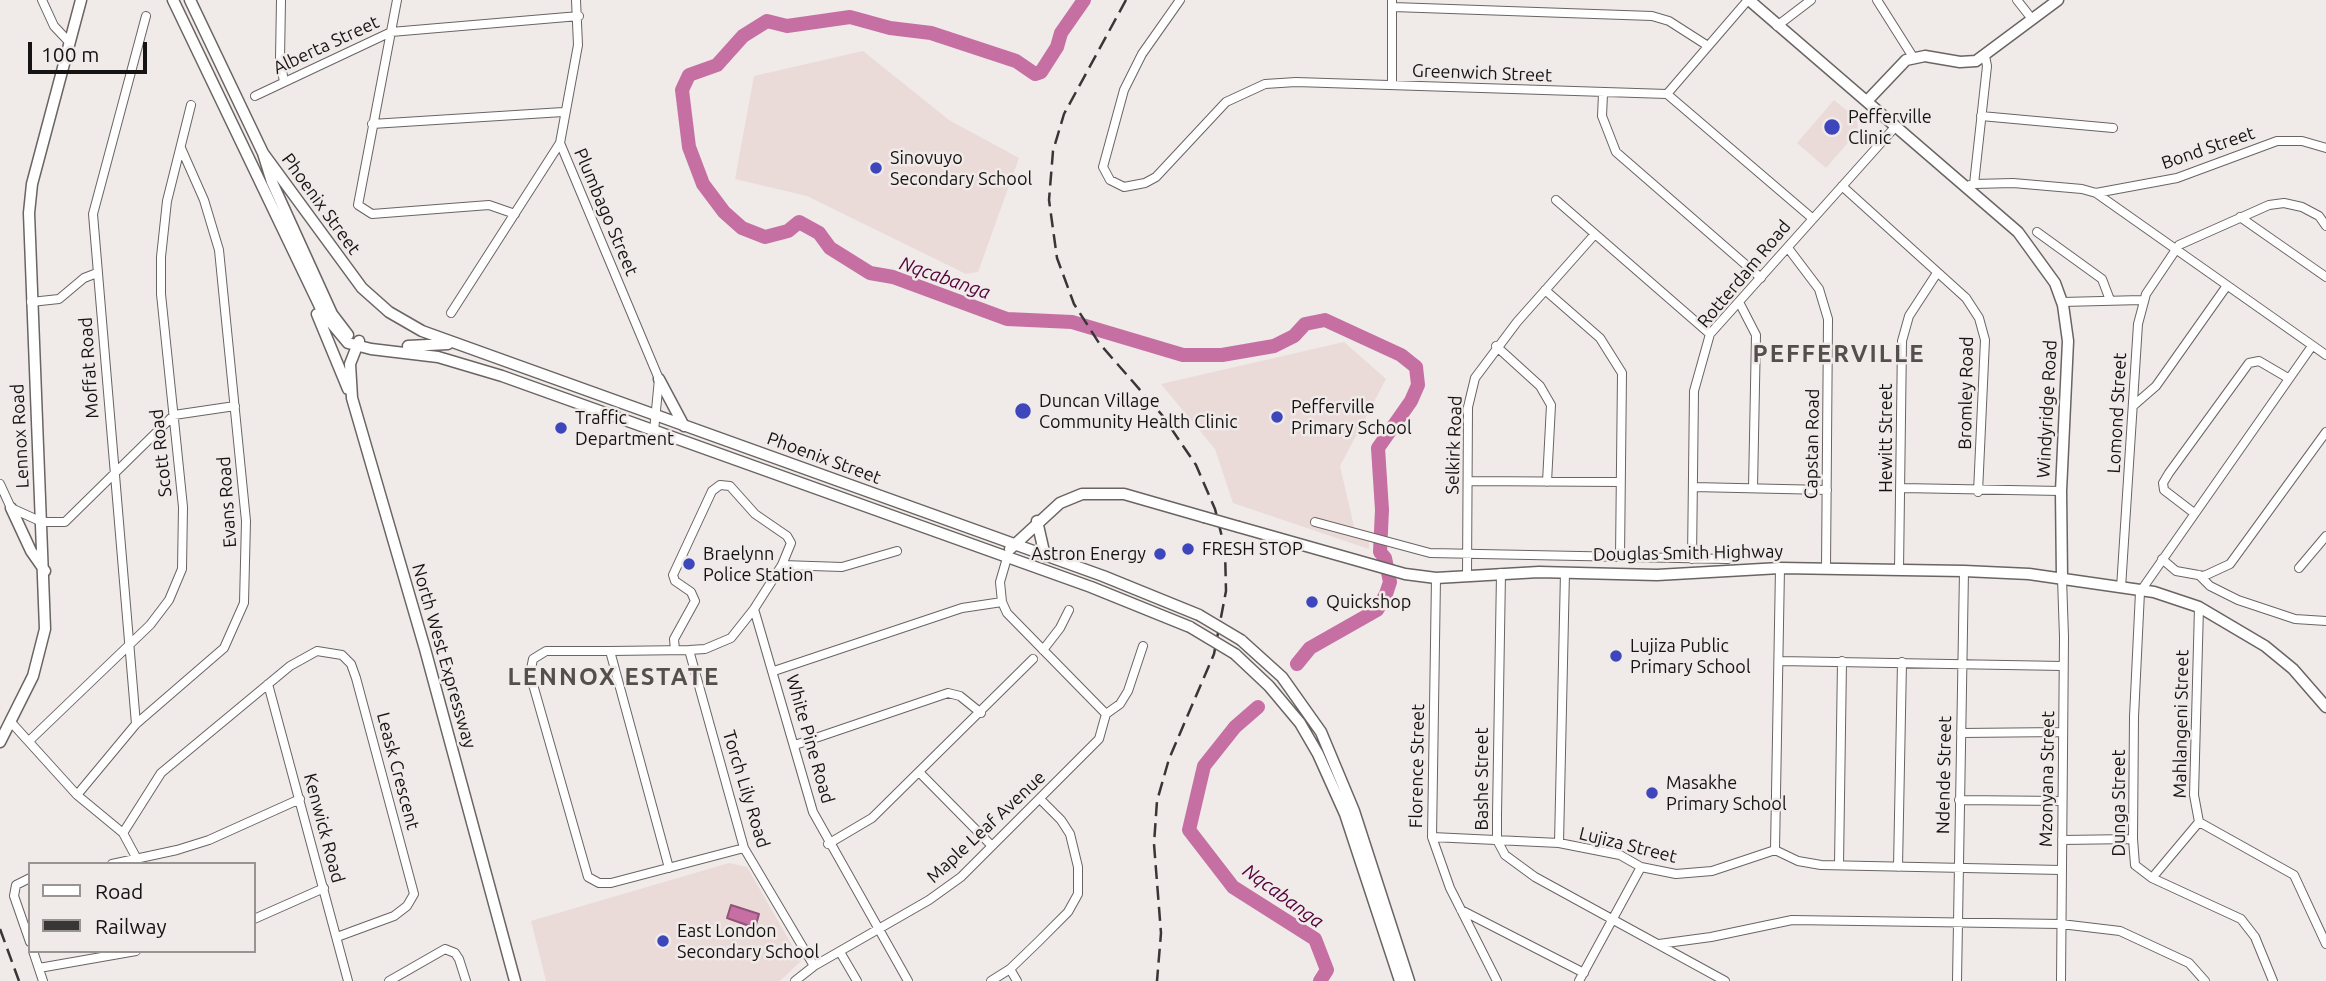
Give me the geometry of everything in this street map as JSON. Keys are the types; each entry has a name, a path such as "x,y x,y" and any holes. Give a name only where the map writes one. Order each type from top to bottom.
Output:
{"main road":[{"name":"Lennox Road","path":"0,742 33,676 42,649 46,615 31,302 30,198 81,0"},
{"path":"190,0 263,153 272,182 332,314 342,329 358,344"},
{"name":"Windyridge Road","path":"1749,0 1896,126 1971,185 2031,246 2055,283 2062,302 2068,341 2061,491 2062,578"},
{"path":"1867,101 1895,69 1913,57 1967,63 1985,56 2058,0"},
{"path":"175,5 316,300 333,329 358,344 455,344"},
{"name":"Phoenix Street","path":"263,153 331,250 376,303 405,323 455,344 1173,602 1241,640 1282,677 1321,732 1349,812"},
{"path":"290,244 352,398"},
{"name":"Phoenix Street","path":"358,344 460,363 1140,605 1190,627 1235,654 1269,686 1300,723 1349,812"},
{"name":"North West Expressway","path":"358,344 350,364 352,398 425,649 514,981"},
{"path":"659,379 684,426"},
{"name":"Douglas Smith Highway","path":"1007,558 1012,545 1037,521 1071,497 1096,492 1124,495 1390,570 1436,578 1564,572 1657,575 1780,568 1964,570 2062,578 2173,596 2199,607 2265,646 2293,669 2326,707"},
{"path":"11,508 31,551 45,571"},
{"path":"1037,521 1045,556"},
{"path":"1349,812 1400,981"},
{"path":"1349,812 1409,981"}],"street":[{"path":"42,0 54,26 70,43"},
{"path":"281,0 280,59 284,82"},
{"path":"397,0 357,200 366,213 489,205 515,214"},
{"name":"Plumbago Street","path":"576,0 579,16 578,45 563,112 560,144 659,379 654,432"},
{"name":"Greenwich Street","path":"1180,0 1128,79 1104,167 1110,180 1124,187 1145,183 1164,172 1226,102 1265,84 1296,82 1667,94"},
{"path":"1749,0 1667,94 1812,218"},
{"path":"1777,26 1811,0"},
{"path":"1877,0 1913,57"},
{"path":"2017,0 2032,19"},
{"path":"1392,85 1393,3 1652,16 1668,21 1708,46"},
{"name":"Moffat Road","path":"136,724 113,476 94,207 146,16"},
{"name":"Alberta Street","path":"255,96 391,32 579,16"},
{"path":"1971,185 1987,66 1985,56"},
{"path":"1603,94 1602,116 1616,152 1761,278"},
{"name":"Scott Road","path":"29,741 161,612 182,569 183,507 161,257 167,201 191,105"},
{"path":"372,124 563,112"},
{"path":"1981,116 2113,128"},
{"name":"Rotterdam Road","path":"1692,559 1695,391 1710,334 1896,126"},
{"name":"Bond Street","path":"1971,185 2027,184 2082,189 2096,193 2178,178 2277,141 2302,141 2326,148"},
{"path":"451,313 560,144"},
{"name":"Evans Road","path":"77,795 136,724 224,648 240,617 246,591 246,521 216,237 181,148"},
{"name":"Bromley Road","path":"1842,186 1966,298 1983,329 1978,492"},
{"path":"2096,193 2173,250 2326,355"},
{"path":"1556,200 1710,334"},
{"path":"2173,250 2194,237 2269,205 2284,203 2311,211 2326,226"},
{"path":"2240,217 2326,277"},
{"path":"2037,232 2102,279 2110,300"},
{"name":"Selkirk Road","path":"1467,576 1469,397 1475,378 1496,346 1595,234"},
{"name":"Capstan Road","path":"1788,248 1819,289 1828,319 1826,569"},
{"name":"Lomond Street","path":"2121,588 2142,300 2173,250"},
{"path":"31,302 59,299 84,278 97,273"},
{"name":"Hewitt Street","path":"1899,570 1902,341 1909,316 1937,273"},
{"path":"2133,406 2157,386 2226,286"},
{"path":"1545,290 1600,338 1618,362 1623,384 1620,557"},
{"path":"2062,302 2142,300"},
{"path":"1739,302 1756,335 1753,488"},
{"path":"1496,346 1540,386 1551,405 1547,482"},
{"path":"2140,592 2312,346"},
{"path":"2194,513 2164,490 2163,483 2169,473 2249,363 2259,361 2288,378"},
{"path":"0,484 11,508 42,522 58,523 72,518 174,415 235,406"},
{"path":"2162,559 2176,571 2199,575 2218,572 2241,554 2326,432"},
{"path":"1468,481 1620,482"},
{"path":"675,650 674,639 695,601 691,592 675,581 673,575 712,491 720,485 734,490 761,519 790,539 791,547 754,609 724,643 689,650 546,651 537,655 530,674 585,872 593,880 611,883 744,848"},
{"path":"1693,487 1827,490"},
{"path":"1902,488 1978,492 2061,491"},
{"path":"1315,522 1362,537 1430,553 1728,559"},
{"path":"2299,568 2326,536"},
{"path":"782,565 842,567 897,551"},
{"path":"1007,558 1000,582 1002,602 1013,621 1106,714"},
{"path":"1780,568 1775,850 1798,861 1839,865 2061,870"},
{"name":"Ndende Street","path":"1957,981 1964,570"},
{"path":"1559,843 1564,572"},
{"name":"Bashe Street","path":"1501,573 1497,840 1505,855 1521,868 1725,981"},
{"path":"2199,575 2210,586 2238,600 2295,619 2326,621"},
{"name":"Florence Street","path":"1436,578 1432,837 1439,864 1497,981"},
{"name":"Mzonyana Street","path":"2061,981 2062,578"},
{"name":"Dunga Street","path":"2140,592 2133,839 2135,865 2152,878 2248,926 2273,981"},
{"path":"775,671 962,608 1002,602"},
{"name":"Mahlangeni Street","path":"2199,607 2194,795 2199,822 2294,875 2326,944"},
{"name":"White Pine Road","path":"754,609 775,671 813,812 828,844 908,981"},
{"path":"1043,650 1060,628 1069,610"},
{"name":"Maple Leaf Avenue","path":"795,981 814,965 946,889 992,846 1099,739 1106,714 1124,699 1143,646"},
{"name":"Torch Lily Road","path":"689,650 744,848 814,965"},
{"name":"Leask Crescent","path":"268,684 299,659 317,651 334,652 347,658 356,678 414,888 412,900 402,911 379,923 337,937"},
{"path":"610,651 669,868"},
{"path":"828,844 872,818 981,713 1032,659"},
{"path":"1839,865 1842,661"},
{"path":"1779,662 2063,666"},
{"path":"1898,867 1902,662"},
{"path":"123,833 161,773 268,684"},
{"name":"Kenwick Road","path":"268,684 348,979"},
{"path":"794,745 948,693 960,696 981,713"},
{"path":"10,721 77,795 123,833 137,859"},
{"path":"1961,733 2063,732"},
{"path":"920,773 992,846"},
{"path":"122,862 209,839 300,799"},
{"path":"990,981 1010,969 1068,912 1078,894 1078,867 1070,834 1040,799"},
{"path":"1959,800 2062,801"},
{"path":"2152,878 2199,822"},
{"name":"Lujiza Street","path":"1432,837 1559,843 1620,855 1641,867 1676,874 1699,874 1775,850"},
{"path":"2062,839 2133,839"},
{"path":"1461,909 1582,977 1641,867"},
{"path":"28,879 16,885 14,896 28,936"},
{"path":"256,918 324,888"},
{"path":"1659,944 1710,937 1783,920 2061,924 2120,931 2189,963 2205,981"},
{"path":"389,981 445,949 455,953 459,959 466,981"},
{"path":"840,951 857,981"},
{"path":"34,953 43,981"},
{"path":"39,968 125,953"},
{"path":"1010,969 1017,981"},
{"path":"338,981 348,979"}],"shaded area":[{"name":"Sinovuyo Secondary School","path":"863,51 949,120 1019,158 978,272 966,274 807,196 735,179 754,76"},
{"path":"1834,100 1857,119 1858,131 1826,168 1797,143"},
{"name":"Pefferville Primary School","path":"1344,342 1386,379 1340,466 1355,531 1369,538 1369,549 1233,503 1215,449 1161,384"},
{"name":"East London Secondary School","path":"729,863 747,867 801,961 780,981 546,981 531,921"},
{"path":"731,905 759,914 755,928 727,918"}],"waterway":[{"name":"Nqcabanga","path":"1084,0 1061,33 1057,47 1041,72 1035,74 1016,61 931,33 890,28 850,17 787,26 767,21 743,36 717,65 689,75 682,90 689,147 703,184 724,212 742,228 765,237 788,231 799,222 819,233 830,248 870,273 893,277 1007,319 1072,322 1183,355 1222,355 1274,346 1294,336 1305,324 1325,320 1401,355 1416,367 1418,385 1411,401 1378,448 1382,510 1380,552 1385,558 1390,582 1386,594 1377,610 1310,648 1297,664"},
{"name":"Nqcabanga","path":"1258,707 1235,727 1204,766 1189,830 1233,887 1315,939 1327,970 1320,981"}],"railway":[{"path":"1126,0 1064,114 1053,151 1049,200 1057,258 1074,304 1099,343 1162,415 1196,465 1215,509 1225,549 1226,591 1214,654 1169,759 1157,801 1154,844 1161,933 1157,981"},
{"path":"0,929 19,981"}],"place":[{"name":"Pefferville Clinic","path":"1832,127"},
{"name":"Sinovuyo Secondary School","path":"876,168"},
{"name":"Duncan Village Community Health Clinic","path":"1023,411"},
{"name":"Pefferville Primary School","path":"1277,417"},
{"name":"Traffic Department","path":"561,428"},
{"name":"FRESH STOP","path":"1188,549"},
{"name":"Astron Energy","path":"1160,554"},
{"name":"Braelynn Police Station","path":"689,564"},
{"name":"Quickshop","path":"1312,602"},
{"name":"Lujiza Public Primary School","path":"1616,656"},
{"name":"Masakhe Primary School","path":"1652,793"},
{"name":"East London Secondary School","path":"663,941"}],"district":[{"name":"PEFFERVILLE","path":"1839,354"},
{"name":"LENNOX ESTATE","path":"614,677"}]}
